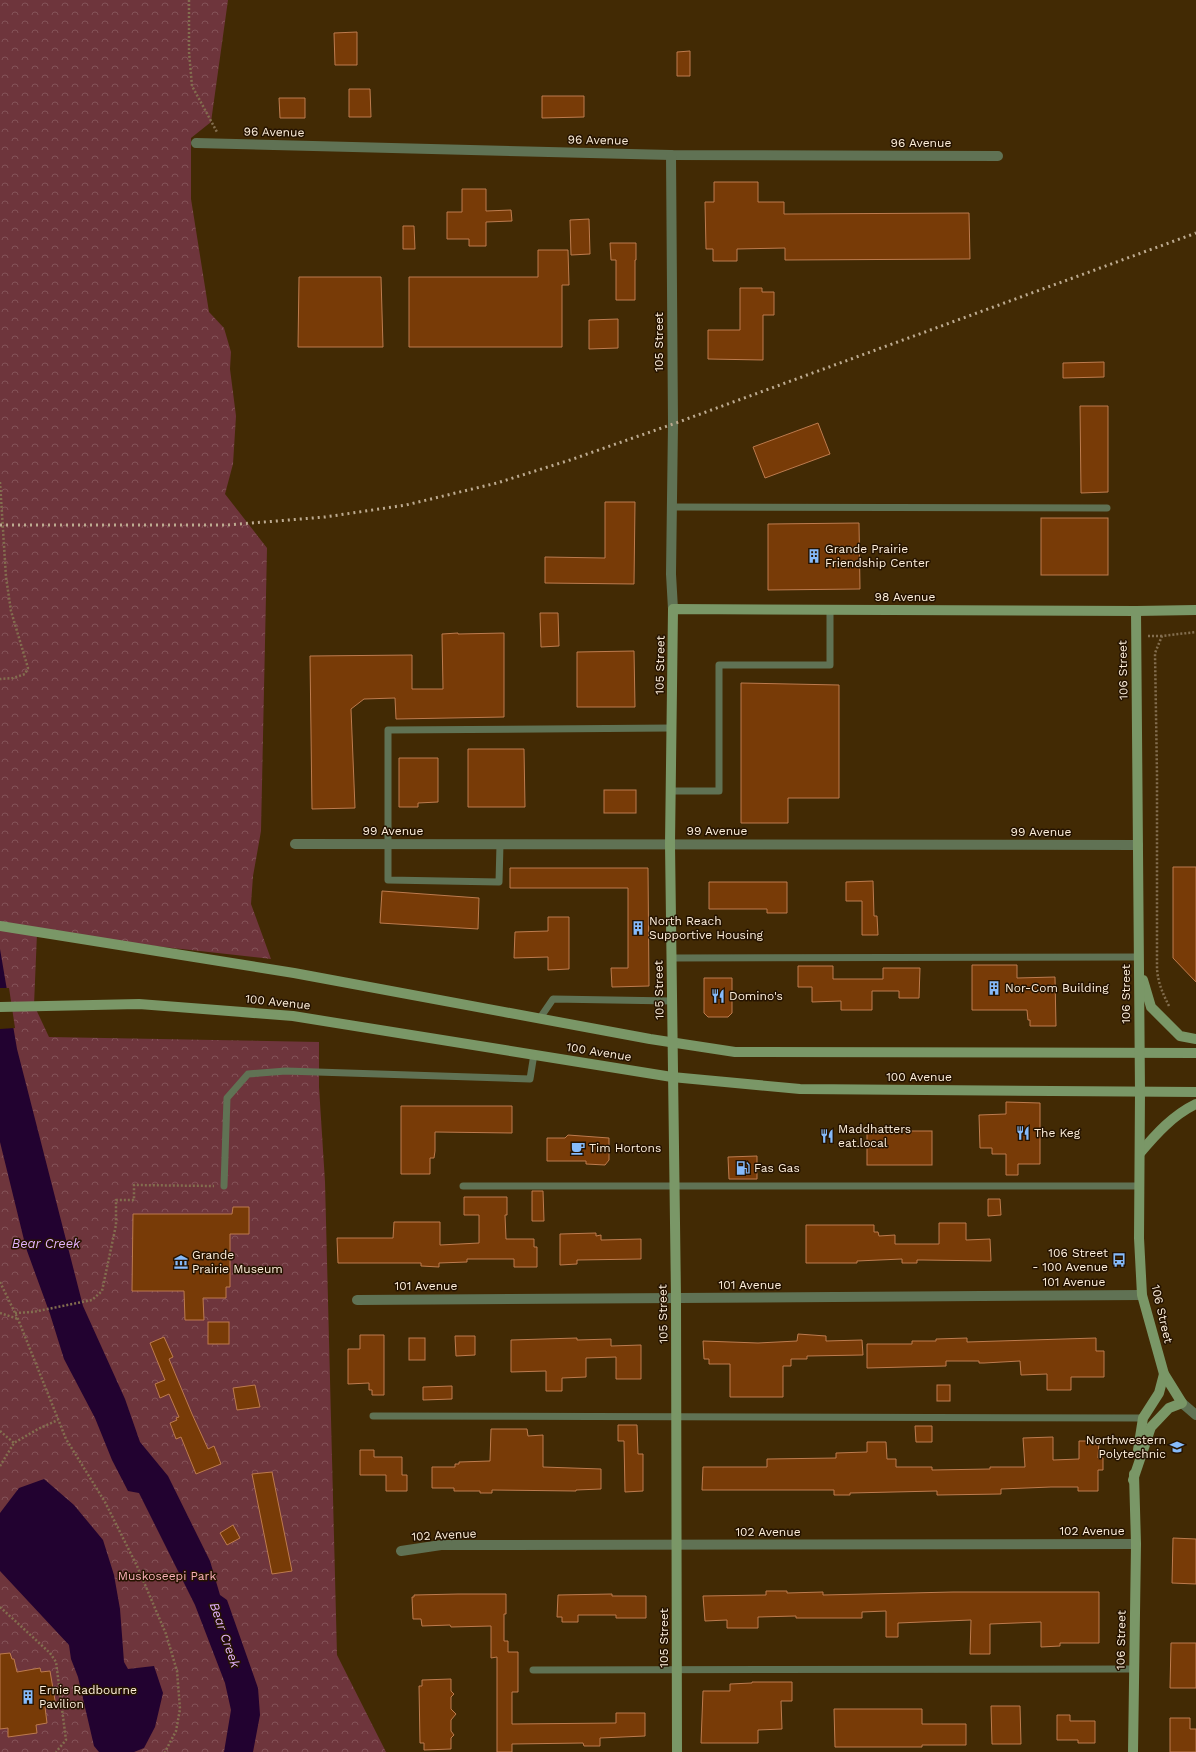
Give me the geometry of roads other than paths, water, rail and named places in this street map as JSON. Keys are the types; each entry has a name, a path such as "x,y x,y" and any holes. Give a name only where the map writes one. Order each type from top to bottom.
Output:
{"street":[{"name":"96 Avenue","path":"196,143 671,155 998,156"},
{"name":"105 Street","path":"671,155 673,424 671,574 673,609 670,844 676,1298 678,1752"},
{"name":"98 Avenue","path":"673,609 1196,610"},
{"name":"106 Street","path":"1133,1480 1151,1427 1169,1408 1182,1403 1164,1374 1142,1295 1139,1238 1140,1053 1136,611"},
{"name":"99 Avenue","path":"295,844 1138,845"},
{"name":"100 Avenue","path":"0,926 294,973 735,1052 1196,1053"},
{"path":"1139,969 1152,1007 1180,1036 1196,1039"},
{"name":"100 Avenue","path":"0,1007 34,1005 139,1004 293,1016 672,1077 800,1090 1196,1092"},
{"path":"1140,1152 1160,1129 1185,1109 1196,1104"},
{"name":"101 Avenue","path":"357,1300 1142,1295"},
{"name":"106 Street","path":"1133,1752 1136,1544 1133,1480 1143,1418 1159,1393 1164,1374"},
{"path":"1182,1403 1196,1415"},
{"name":"102 Avenue","path":"401,1551 441,1545 1136,1544"}],"lane":[{"path":"672,507 1107,508"},
{"path":"671,791 719,791 719,664 830,664 830,610"},
{"path":"500,844 499,882 388,880 388,730 672,728"},
{"path":"672,958 1139,957"},
{"path":"540,1018 553,999 672,1001"},
{"path":"224,1186 228,1098 248,1074 286,1071 530,1079 534,1054"},
{"path":"463,1186 1140,1186"},
{"path":"373,1416 1143,1418"},
{"path":"533,1670 1133,1669"}],"water":[{"name":"Bear Creek","path":"0,949 17,1049 83,1306 125,1399 140,1442 168,1476 210,1561 220,1595 227,1600 258,1688 260,1715 253,1752 224,1752 231,1710 225,1683 195,1605 139,1493 128,1491 112,1460 95,1418 64,1359 50,1314 26,1248 0,1142"},
{"path":"44,1479 74,1505 103,1540 114,1575 120,1609 124,1662 128,1669 154,1666 163,1693 155,1727 144,1748 134,1752 99,1752 94,1746 78,1677 71,1659 69,1645 0,1571 0,1513 19,1488"}],"railway":[{"path":"0,525 228,525 325,517 406,505 497,483 570,460 673,424 1196,233"}],"place":[{"name":"Grande Prairie Friendship Center","path":"814,556"},
{"name":"North Reach Supportive Housing","path":"638,928"},
{"name":"Nor-Com Building","path":"994,988"},
{"name":"Domino's","path":"718,996"},
{"name":"The Keg","path":"1023,1133"},
{"name":"Maddhatters eat.local","path":"827,1136"},
{"name":"Tim Hortons","path":"578,1148"},
{"name":"Fas Gas","path":"743,1168"},
{"name":"106 Street - 100 Avenue","path":"1119,1260"},
{"name":"Grande Prairie Museum","path":"181,1262"},
{"name":"Northwestern Polytechnic","path":"1177,1447"},
{"name":"Ernie Radbourne Pavilion","path":"28,1697"}],"park label":[{"name":"Muskoseepi Park","path":"167,1576"}]}
